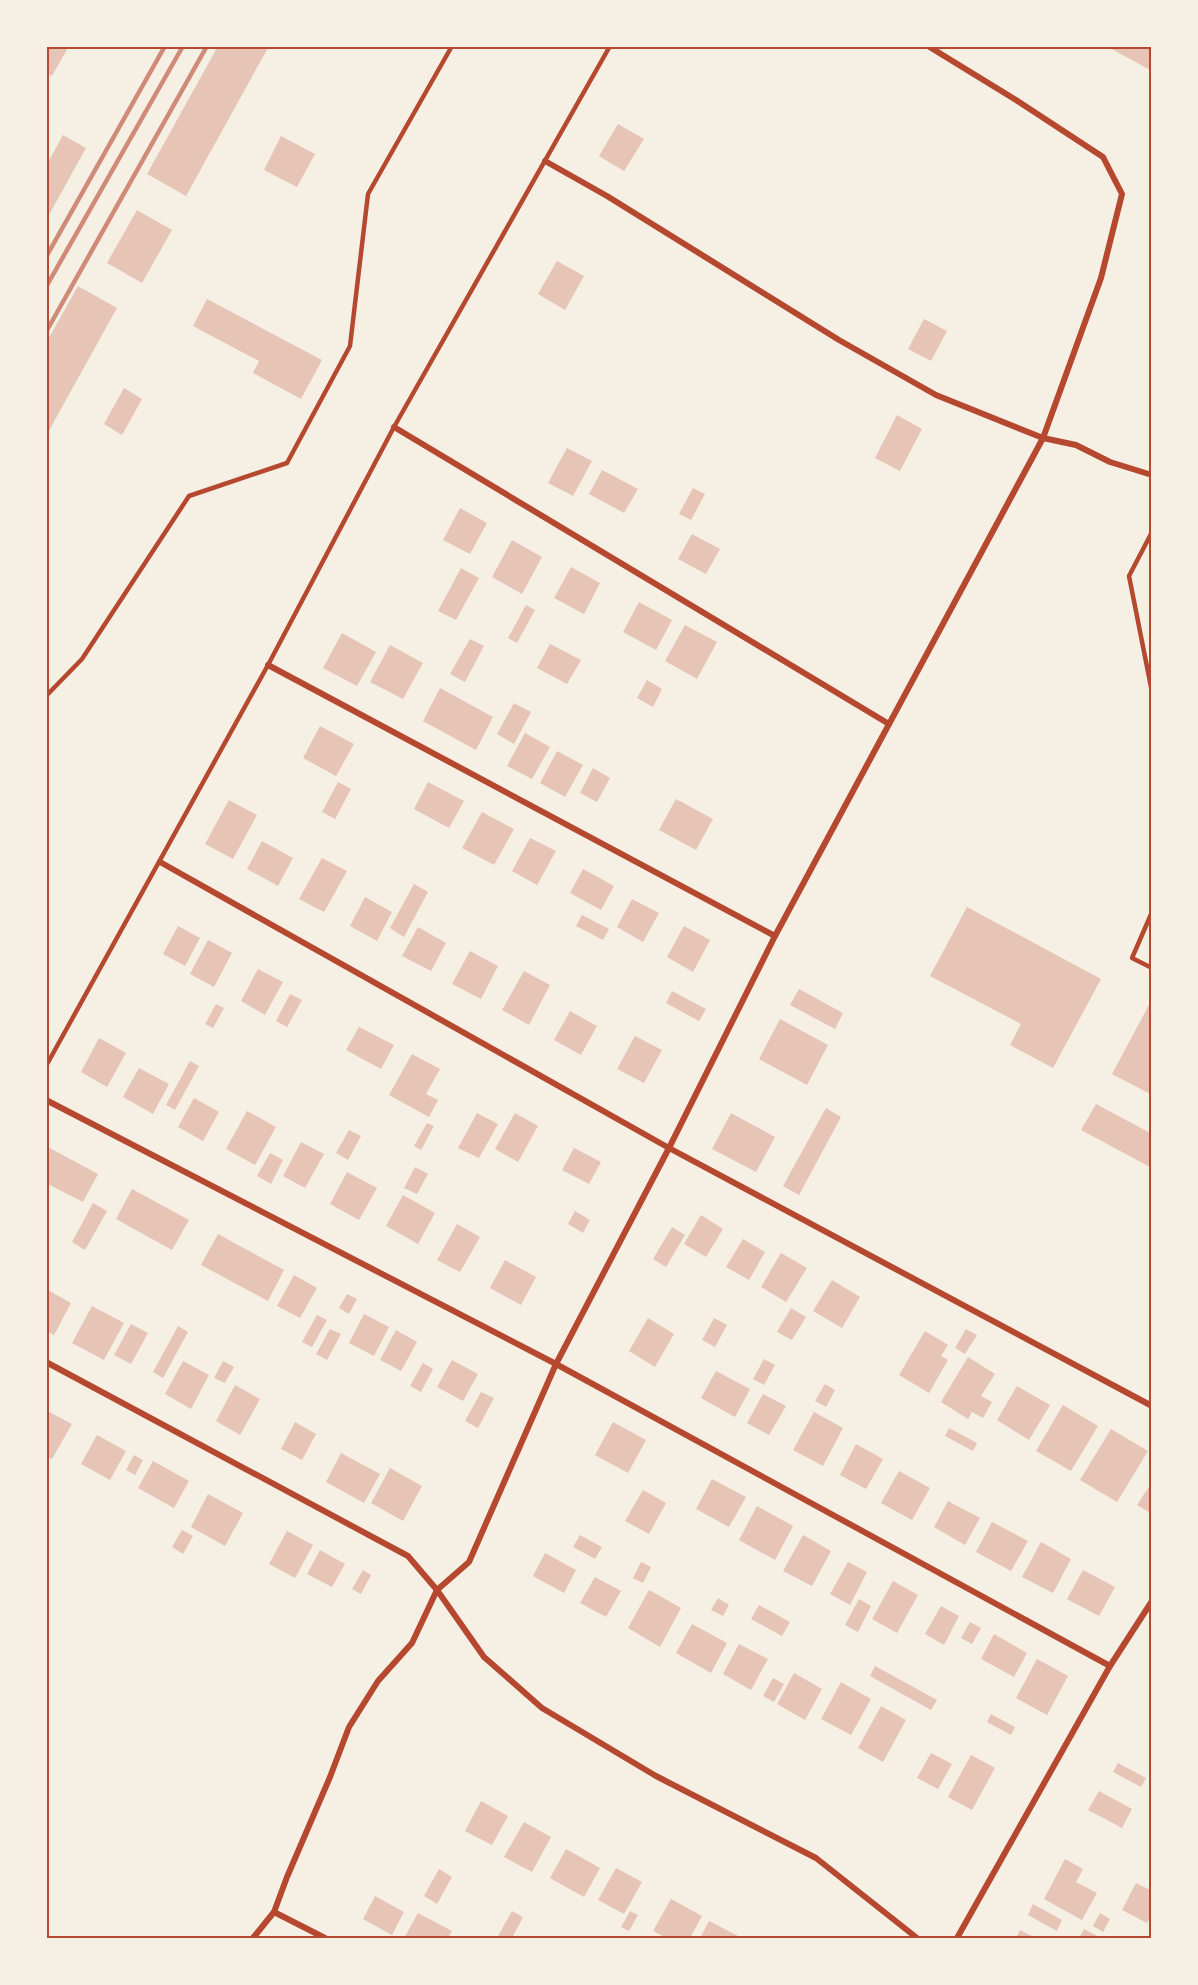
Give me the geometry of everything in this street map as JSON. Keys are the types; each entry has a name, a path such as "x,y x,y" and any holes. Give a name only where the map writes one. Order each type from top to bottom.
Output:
{"street":[{"path":"253,1938 274,1912 349,1727 378,1681 412,1643 437,1590 469,1562 556,1364 669,1148 775,936 1043,438 1101,278 1122,194 1103,157 928,46"},
{"path":"545,161 607,196 839,340 936,395 1043,438 1076,445 1110,462 1152,475"},
{"path":"394,427 889,724"},
{"path":"268,665 775,936"},
{"path":"160,862 669,1148 1152,1406"},
{"path":"46,1100 556,1364 1110,1666"},
{"path":"46,1362 408,1556 437,1590 483,1657 542,1708 656,1776 816,1858 917,1938"},
{"path":"957,1938 1110,1666 1152,1600"},
{"path":"274,1912 325,1938"}],"lane":[{"path":"46,696 82,659 189,496 287,463 350,346 368,194 452,46"},
{"path":"46,1066 268,665 394,427 610,46"},
{"path":"1152,532 1129,576 1152,692"},
{"path":"1152,912 1132,958 1152,968"}],"building":[{"path":"46,46 69,46 52,76 46,73"},
{"path":"218,46 269,46 186,196 147,174"},
{"path":"1106,46 1152,46 1152,71"},
{"path":"618,124 644,139 624,171 599,156"},
{"path":"63,135 86,148 50,213 46,211 46,166"},
{"path":"281,136 315,154 297,187 264,170"},
{"path":"137,210 172,230 142,283 107,263"},
{"path":"557,261 584,276 565,310 538,294"},
{"path":"78,286 117,308 46,436 46,343"},
{"path":"207,299 322,360 301,399 253,373 259,361 193,326"},
{"path":"924,319 947,331 931,361 908,349"},
{"path":"124,388 142,399 122,435 104,424"},
{"path":"897,415 922,429 900,471 875,458"},
{"path":"567,448 592,461 573,496 548,483"},
{"path":"602,470 638,489 624,513 589,494"},
{"path":"693,488 705,494 691,520 679,514"},
{"path":"460,508 487,523 470,554 443,540"},
{"path":"692,534 720,549 706,574 678,559"},
{"path":"512,540 542,557 522,594 492,577"},
{"path":"571,567 600,583 584,614 554,598"},
{"path":"461,568 479,578 456,620 438,611"},
{"path":"639,602 672,620 656,650 623,632"},
{"path":"526,605 535,610 517,643 508,638"},
{"path":"685,625 717,642 697,679 665,661"},
{"path":"342,633 376,652 357,686 323,668"},
{"path":"470,639 484,646 465,682 450,674"},
{"path":"550,644 581,660 567,684 537,668"},
{"path":"390,645 423,663 403,699 370,682"},
{"path":"647,680 662,689 653,707 637,698"},
{"path":"440,688 493,717 476,750 423,721"},
{"path":"514,703 531,712 514,744 497,734"},
{"path":"320,726 354,744 336,776 303,758"},
{"path":"525,733 550,747 532,779 507,766"},
{"path":"557,751 583,765 565,797 540,783"},
{"path":"593,768 610,778 597,802 580,793"},
{"path":"338,782 351,789 335,819 322,812"},
{"path":"428,782 464,801 449,828 414,809"},
{"path":"676,799 713,819 696,850 659,830"},
{"path":"229,800 257,815 233,859 205,844"},
{"path":"482,812 514,829 494,865 462,848"},
{"path":"530,838 556,851 537,885 512,871"},
{"path":"262,841 293,858 278,886 247,869"},
{"path":"322,858 347,871 324,912 299,899"},
{"path":"583,869 614,886 601,910 570,893"},
{"path":"414,884 428,892 404,937 390,928"},
{"path":"365,897 392,912 377,941 350,926"},
{"path":"632,899 659,913 643,942 617,927"},
{"path":"967,907 1101,979 1053,1068 1010,1045 1021,1024 930,976"},
{"path":"582,915 609,929 603,940 576,926"},
{"path":"178,926 200,938 185,966 163,954"},
{"path":"684,926 710,940 693,972 667,957"},
{"path":"418,927 446,943 431,971 402,956"},
{"path":"208,940 232,953 214,987 190,974"},
{"path":"470,951 498,966 481,999 452,984"},
{"path":"258,969 283,982 265,1015 241,1001"},
{"path":"524,971 550,985 529,1025 502,1010"},
{"path":"799,989 843,1013 835,1029 790,1005"},
{"path":"672,991 706,1009 699,1021 666,1003"},
{"path":"290,994 302,1000 287,1027 276,1021"},
{"path":"1150,1003 1152,1004 1152,1095 1112,1074"},
{"path":"216,1004 224,1008 213,1028 205,1024"},
{"path":"570,1011 597,1026 581,1055 554,1040"},
{"path":"780,1019 828,1045 807,1085 759,1059"},
{"path":"359,1027 394,1045 381,1069 346,1050"},
{"path":"635,1036 662,1050 644,1083 617,1069"},
{"path":"99,1038 126,1053 107,1087 81,1072"},
{"path":"412,1054 440,1069 426,1094 438,1100 429,1117 389,1095"},
{"path":"190,1061 199,1066 175,1110 166,1105"},
{"path":"139,1068 169,1084 153,1114 123,1097"},
{"path":"194,1098 219,1112 203,1141 178,1127"},
{"path":"1096,1104 1152,1134 1152,1168 1081,1130"},
{"path":"826,1108 841,1117 799,1195 783,1186"},
{"path":"247,1111 276,1127 255,1165 226,1149"},
{"path":"477,1113 498,1124 479,1158 458,1148"},
{"path":"515,1113 538,1126 518,1162 495,1149"},
{"path":"731,1113 775,1137 756,1172 712,1149"},
{"path":"427,1123 434,1126 421,1150 414,1146"},
{"path":"349,1130 361,1136 348,1160 336,1153"},
{"path":"301,1142 324,1154 305,1188 283,1176"},
{"path":"46,1146 98,1174 83,1202 46,1183"},
{"path":"574,1148 601,1162 589,1184 562,1170"},
{"path":"270,1153 283,1160 271,1184 257,1176"},
{"path":"415,1167 428,1174 417,1194 404,1188"},
{"path":"347,1172 377,1188 359,1220 330,1204"},
{"path":"132,1189 189,1220 172,1250 116,1219"},
{"path":"403,1195 435,1213 418,1244 386,1226"},
{"path":"93,1203 107,1211 85,1250 72,1242"},
{"path":"575,1211 590,1220 583,1233 568,1224"},
{"path":"701,1215 723,1229 706,1257 684,1244"},
{"path":"457,1224 480,1237 460,1272 437,1260"},
{"path":"672,1227 685,1235 666,1267 653,1259"},
{"path":"218,1234 284,1270 268,1301 201,1265"},
{"path":"743,1239 765,1252 749,1280 726,1267"},
{"path":"781,1253 807,1268 786,1302 761,1287"},
{"path":"505,1260 536,1277 521,1305 490,1288"},
{"path":"294,1275 317,1288 300,1318 277,1306"},
{"path":"832,1280 860,1297 842,1328 813,1311"},
{"path":"46,1289 71,1303 54,1335 46,1331"},
{"path":"347,1294 357,1299 349,1314 339,1308"},
{"path":"92,1306 124,1323 104,1360 72,1343"},
{"path":"791,1308 806,1317 792,1340 777,1332"},
{"path":"364,1314 389,1327 374,1356 349,1343"},
{"path":"317,1315 327,1320 312,1347 302,1342"},
{"path":"648,1318 674,1334 655,1367 629,1351"},
{"path":"714,1318 727,1325 715,1347 702,1340"},
{"path":"131,1324 148,1333 131,1364 114,1355"},
{"path":"178,1326 188,1332 163,1378 153,1372"},
{"path":"330,1329 341,1334 327,1360 316,1354"},
{"path":"966,1329 977,1335 965,1354 955,1348"},
{"path":"396,1330 417,1342 401,1371 380,1360"},
{"path":"925,1331 948,1345 941,1356 948,1360 929,1393 899,1375"},
{"path":"968,1357 995,1374 981,1396 992,1402 983,1418 972,1412 968,1419 941,1402"},
{"path":"764,1359 775,1365 764,1385 753,1379"},
{"path":"452,1360 478,1374 463,1401 437,1387"},
{"path":"183,1361 209,1375 191,1409 165,1394"},
{"path":"223,1361 234,1367 225,1383 214,1378"},
{"path":"423,1363 433,1369 421,1392 410,1386"},
{"path":"716,1371 750,1389 735,1417 701,1398"},
{"path":"825,1384 835,1390 826,1407 815,1401"},
{"path":"235,1385 260,1399 240,1435 216,1421"},
{"path":"1017,1386 1050,1405 1029,1440 997,1420"},
{"path":"481,1392 494,1398 478,1428 465,1421"},
{"path":"763,1394 786,1406 769,1435 747,1423"},
{"path":"1063,1405 1098,1426 1071,1471 1036,1451"},
{"path":"49,1412 72,1424 52,1459 46,1456 46,1417"},
{"path":"814,1412 843,1428 823,1466 793,1450"},
{"path":"295,1422 316,1434 302,1460 281,1449"},
{"path":"613,1422 646,1440 628,1473 595,1455"},
{"path":"949,1428 977,1443 973,1451 945,1436"},
{"path":"1111,1429 1148,1451 1117,1502 1080,1480"},
{"path":"97,1435 126,1451 110,1480 81,1464"},
{"path":"856,1444 883,1459 866,1489 840,1475"},
{"path":"341,1453 380,1474 364,1503 326,1482"},
{"path":"134,1455 143,1460 135,1475 126,1470"},
{"path":"153,1461 189,1481 174,1508 138,1488"},
{"path":"390,1468 422,1486 403,1521 371,1503"},
{"path":"899,1471 930,1488 912,1520 881,1503"},
{"path":"712,1479 746,1497 729,1527 696,1509"},
{"path":"1152,1482 1152,1514 1137,1505"},
{"path":"643,1490 666,1503 649,1534 625,1521"},
{"path":"208,1494 243,1513 225,1546 191,1527"},
{"path":"948,1501 980,1518 965,1545 934,1527"},
{"path":"757,1506 793,1526 775,1560 739,1540"},
{"path":"992,1522 1028,1541 1011,1571 976,1552"},
{"path":"182,1530 193,1536 183,1554 172,1547"},
{"path":"287,1531 313,1545 295,1578 269,1564"},
{"path":"580,1535 602,1547 595,1559 573,1547"},
{"path":"803,1535 831,1551 812,1586 783,1571"},
{"path":"1041,1542 1071,1559 1053,1593 1022,1577"},
{"path":"320,1550 345,1564 332,1587 307,1574"},
{"path":"545,1553 576,1570 564,1593 533,1576"},
{"path":"641,1562 651,1567 643,1583 633,1578"},
{"path":"848,1562 867,1572 850,1605 830,1594"},
{"path":"363,1570 371,1575 361,1594 352,1589"},
{"path":"1083,1570 1115,1587 1099,1616 1067,1599"},
{"path":"595,1577 621,1591 606,1617 580,1603"},
{"path":"893,1581 918,1595 897,1633 872,1619"},
{"path":"649,1590 681,1608 660,1647 628,1628"},
{"path":"718,1598 729,1605 723,1616 711,1610"},
{"path":"859,1599 871,1606 858,1632 845,1625"},
{"path":"759,1605 790,1622 782,1636 751,1619"},
{"path":"941,1606 959,1616 944,1645 925,1634"},
{"path":"970,1622 981,1628 972,1644 961,1638"},
{"path":"692,1624 727,1643 711,1673 676,1653"},
{"path":"994,1634 1027,1653 1014,1677 981,1659"},
{"path":"739,1644 768,1659 751,1690 723,1674"},
{"path":"1037,1659 1068,1676 1047,1715 1016,1698"},
{"path":"875,1666 937,1700 931,1710 870,1676"},
{"path":"794,1673 822,1689 805,1720 777,1704"},
{"path":"773,1678 784,1684 774,1702 763,1696"},
{"path":"841,1682 871,1699 851,1735 821,1719"},
{"path":"881,1706 906,1720 883,1762 858,1748"},
{"path":"991,1714 1015,1727 1011,1735 987,1722"},
{"path":"931,1753 952,1764 938,1789 917,1778"},
{"path":"971,1755 995,1768 972,1810 948,1797"},
{"path":"1118,1763 1146,1778 1141,1787 1113,1772"},
{"path":"1099,1791 1132,1809 1122,1828 1088,1810"},
{"path":"481,1801 508,1816 492,1845 465,1831"},
{"path":"524,1822 551,1837 532,1872 504,1857"},
{"path":"566,1849 600,1868 584,1897 550,1878"},
{"path":"1065,1859 1083,1869 1076,1882 1097,1893 1082,1920 1044,1899"},
{"path":"616,1868 642,1882 624,1914 598,1900"},
{"path":"439,1869 452,1877 437,1904 424,1896"},
{"path":"1136,1883 1152,1891 1152,1914 1147,1923 1122,1910"},
{"path":"375,1896 404,1912 392,1935 363,1919"},
{"path":"671,1899 702,1916 690,1938 667,1938 653,1931"},
{"path":"1033,1904 1062,1920 1057,1931 1028,1915"},
{"path":"512,1911 523,1917 512,1938 497,1938"},
{"path":"630,1911 638,1915 629,1931 621,1927"},
{"path":"418,1913 452,1931 448,1938 404,1938"},
{"path":"1100,1913 1110,1919 1103,1932 1093,1926"},
{"path":"709,1921 742,1938 700,1938"},
{"path":"1084,1929 1101,1938 1079,1938"},
{"path":"1020,1930 1036,1938 1016,1938"}],"railway":[{"path":"46,257 165,46"},
{"path":"46,287 183,46"},
{"path":"46,332 207,46"}]}
